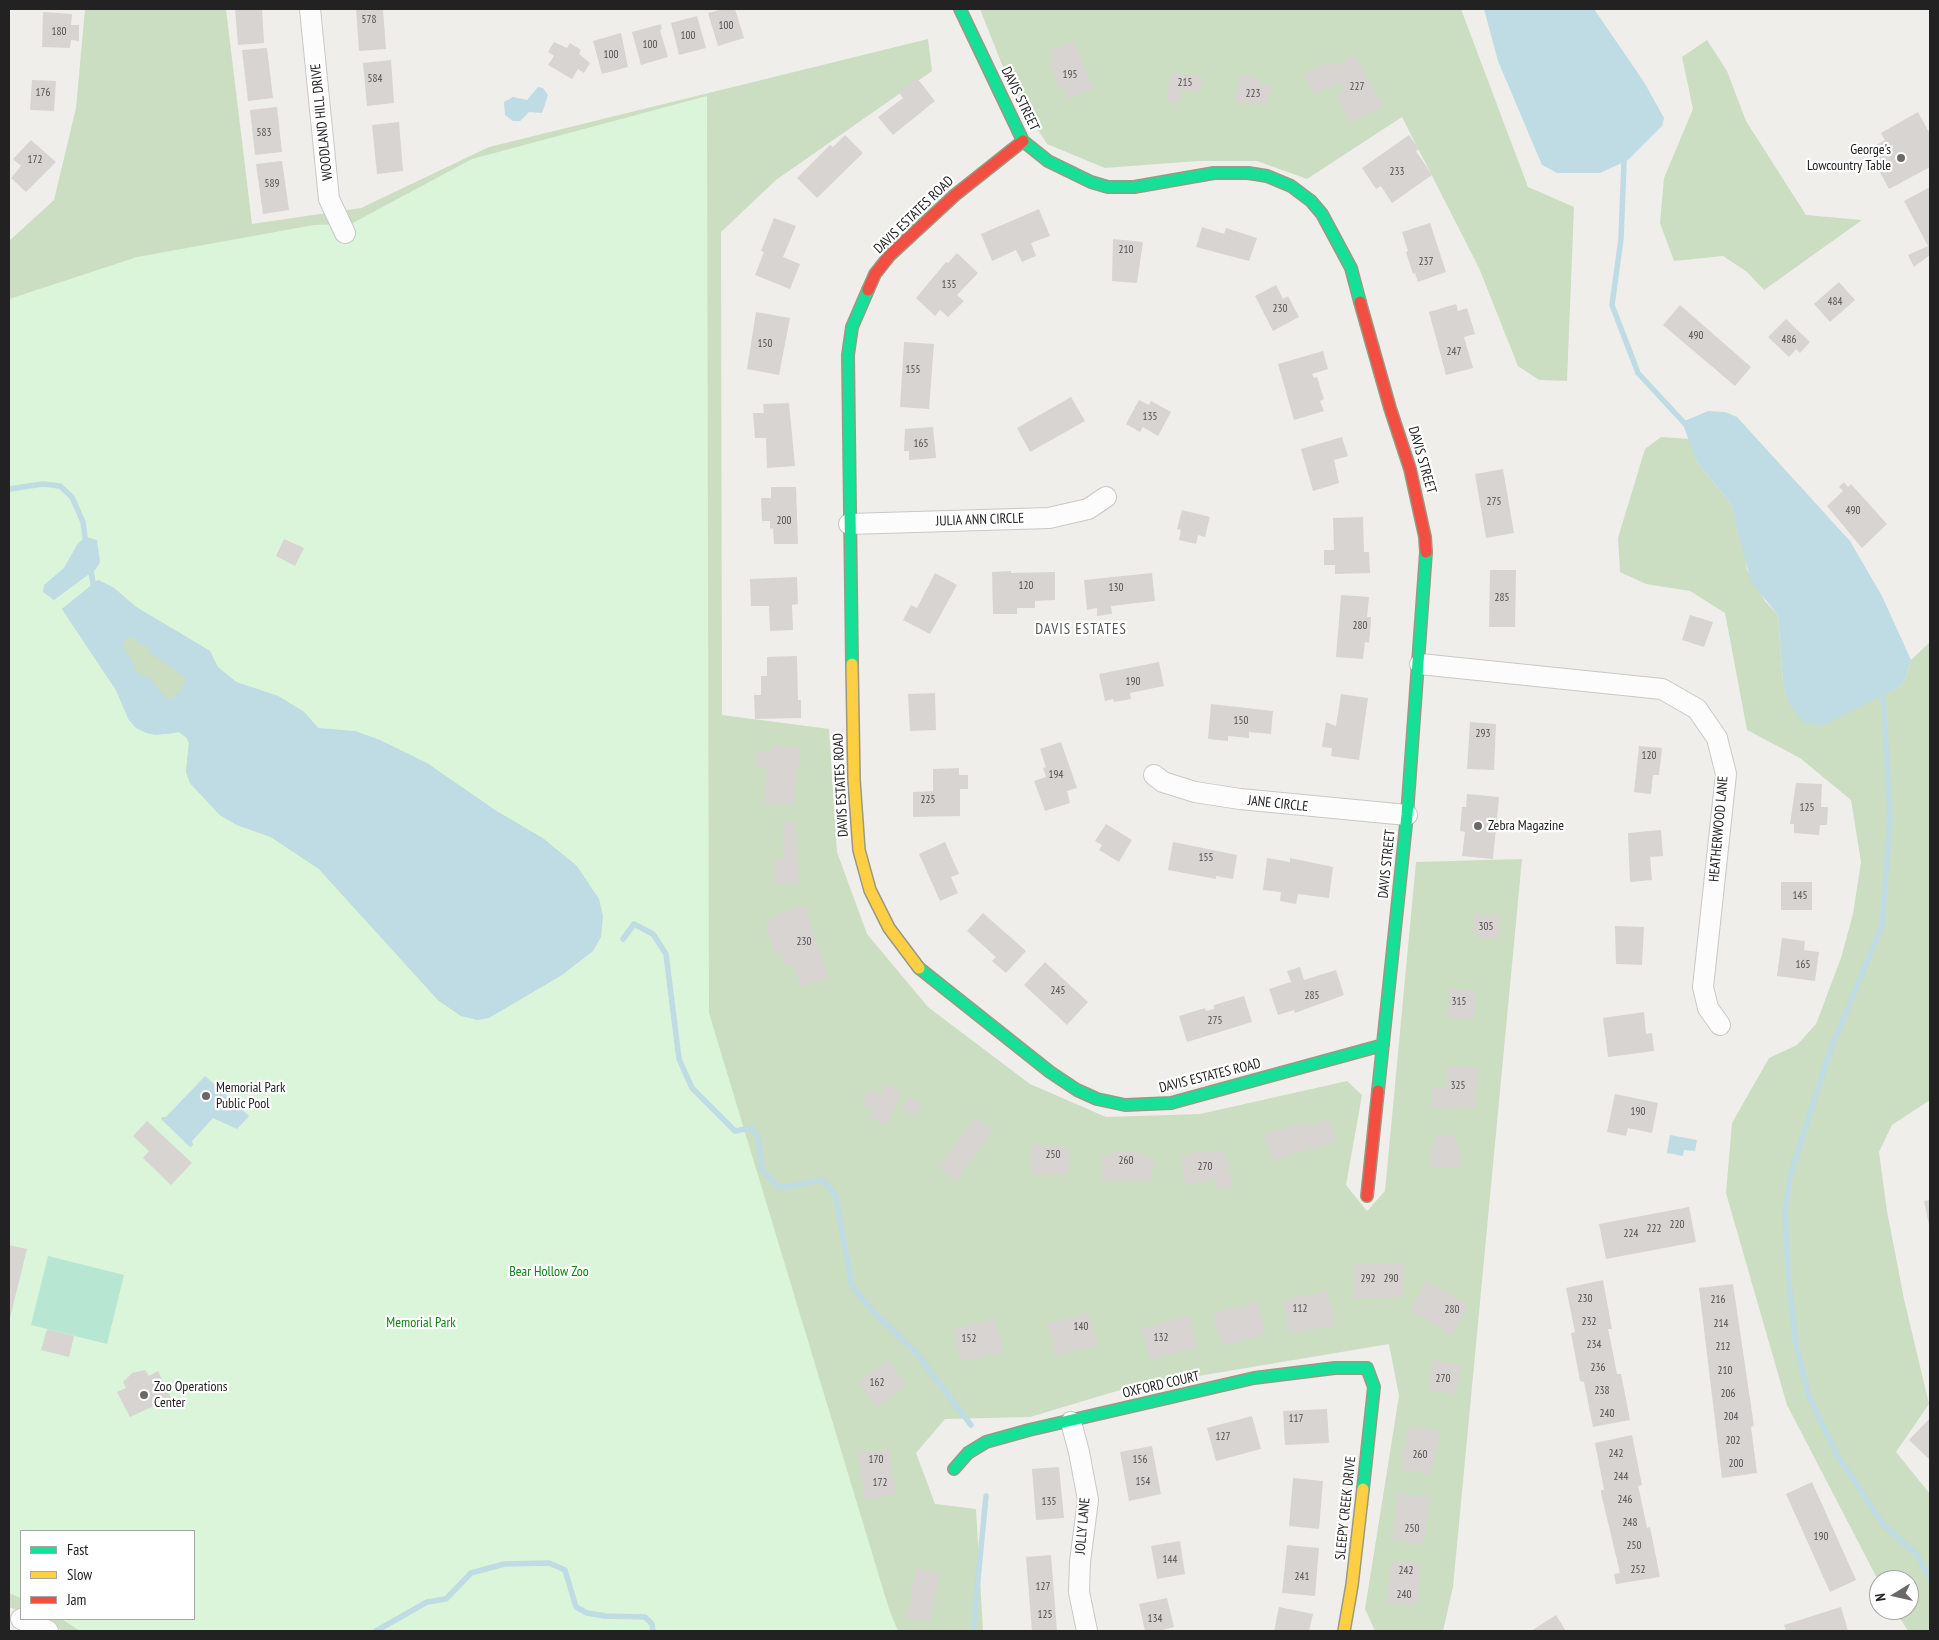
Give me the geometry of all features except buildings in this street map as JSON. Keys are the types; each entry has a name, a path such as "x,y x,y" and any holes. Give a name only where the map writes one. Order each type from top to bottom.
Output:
{"street":[{"name":"WOODLAND HILL DRIVE","path":"310,9 330,199 345,233"},
{"name":"DAVIS STREET","path":"960,9 1023,141 1048,161 1091,182 1108,187 1134,187 1214,173 1248,173 1267,176 1291,186 1306,197 1322,214 1350,268 1418,502 1426,558 1420,664 1407,815 1367,1196"},
{"name":"DAVIS ESTATES ROAD","path":"1023,141 955,195 890,255 875,274 852,327 848,355 854,780 859,850 870,890 889,928 911,959 927,976 1070,1085 1097,1099 1118,1104 1152,1105 1171,1103 1383,1045"},
{"name":"JULIA ANN CIRCLE","path":"850,524 1049,518 1088,509 1106,497"},
{"name":"HEATHERWOOD LANE","path":"1420,664 1662,689 1698,709 1717,738 1726,774 1703,986 1708,1008 1720,1025"},
{"name":"JANE CIRCLE","path":"1154,775 1163,782 1177,788 1204,794 1370,813 1407,815"},
{"name":"OXFORD COURT","path":"954,1469 968,1453 986,1442 1029,1430 1281,1374 1335,1368 1368,1368 1374,1387"},
{"name":"SLEEPY CREEK DRIVE","path":"1344,1631 1353,1576 1374,1387"},
{"name":"JOLLY LANE","path":"1071,1422 1088,1500 1080,1562 1079,1592 1087,1631"},
{"path":"23,1620 48,1631"}],"green space":[{"name":"Memorial Park","path":"85,9 226,9 252,224 361,208 489,147 928,39 932,71 776,180 721,232 722,715 829,729 837,852 867,934 928,1007 1030,1084 1106,1117 1200,1114 1347,1081 1362,1095 1346,1185 1367,1211 1385,1191 1416,862 1522,859 1453,1587 1443,1631 1375,1631 1365,1609 1399,1396 1389,1344 1127,1388 1030,1417 945,1419 916,1453 935,1504 976,1509 983,1631 63,1631 43,1620 195,1620 195,1530 20,1530 20,1612 9,1607 9,241 54,200 76,108"},
{"path":"980,9 1461,9 1528,187 1574,207 1567,381 1539,380 1518,366 1479,268 1402,117 1307,179 1257,161 1198,161 1105,168 1047,144 1012,90"},
{"path":"1707,40 1727,71 1746,121 1806,215 1862,220 1764,290 1747,272 1723,256 1674,261 1660,223 1664,178 1693,109 1682,57"},
{"name":"Memorial Park","path":"707,96 709,1013 889,1609 898,1631 80,1631 64,1620 195,1620 195,1530 20,1530 20,1598 9,1593 9,299 137,257 314,225 351,224 472,159","holes":["98,580 114,588 136,607 210,651 217,667 236,682 278,696 304,712 318,728 498,812 544,839 461,1016 438,1000 319,869 271,837 237,825 220,815 190,783 186,772 189,743 187,738 179,732 167,734 129,720 116,690 62,609"]},
{"path":"1661,437 1690,439 1697,462 1731,504 1744,549 1747,570 1765,601 1778,615 1783,684 1883,695 1900,687 1905,679 1911,660 1930,642 1930,1100 1892,1125 1879,1152 1887,1211 1904,1299 1929,1404 1896,1452 1930,1494 1930,1631 1908,1631 1901,1620 1919,1620 1919,1570 1873,1570 1787,1405 1726,1193 1732,1123 1769,1058 1797,1045 1816,1024 1841,958 1853,914 1861,862 1851,800 1800,758 1747,730 1725,613 1690,591 1646,584 1620,572 1618,538 1645,449"},
{"path":"48,1256 124,1275 107,1344 31,1325"}],"water":[{"path":"1484,9 1594,9 1644,82 1664,118 1662,126 1628,160 1600,173 1557,173 1542,165 1498,61"},
{"path":"538,87 543,88 548,95 542,113 529,112 520,121 513,121 505,115 504,102 513,97 527,100"},
{"path":"1708,411 1725,412 1737,417 1850,541 1882,596 1911,660 1905,679 1900,687 1822,726 1803,722 1790,705 1783,684 1778,615 1751,582 1731,504 1697,462 1682,422"},
{"path":"86,537 97,540 100,562 96,569 54,600 43,592 44,585 64,568 78,543"},
{"path":"98,580 114,588 136,607 210,651 218,667 236,682 278,696 304,712 318,728 355,731 380,740 427,763 498,812 544,839 577,866 599,899 603,916 601,937 593,951 562,975 489,1018 477,1020 461,1016 438,1000 319,869 271,837 237,825 220,815 190,783 186,772 189,743 187,738 179,732 156,735 136,728 129,720 116,690 62,609","holes":["129,637 136,638 138,644 148,646 150,653 186,678 182,689 175,697 170,699 163,695 150,678 136,672 133,661 123,648 124,640"]},
{"name":"Memorial Park Public Pool","path":"205,1076 249,1116 237,1129 213,1118 192,1141 193,1145 190,1147 161,1119 166,1117"},
{"path":"1670,1135 1697,1140 1695,1151 1684,1150 1683,1156 1667,1153"}],"waterway":[{"path":"1624,162 1621,239 1612,305 1638,373 1687,426"},
{"path":"9,489 43,484 60,486 72,497 83,522 86,545"},
{"path":"90,566 94,589"},
{"path":"1880,689 1883,695 1890,816 1882,926 1831,1048 1790,1176 1785,1210 1788,1274 1796,1345 1808,1394 1836,1453 1883,1524 1917,1555 1930,1578"},
{"path":"623,939 634,924 653,934 666,954 679,1059 692,1088 735,1131 752,1128 758,1138 762,1170 780,1188 822,1180 835,1194 852,1286 874,1312 918,1355 971,1425"},
{"path":"973,1631 986,1496"},
{"path":"376,1631 427,1602 446,1599 471,1573 504,1564 549,1563 565,1570 576,1607 587,1613 605,1616 645,1617 652,1624 653,1631"}],"traffic: fast":[{"path":"960,9 1023,141 1048,161 1091,182 1108,187 1134,187 1214,173 1248,173 1267,176 1291,186 1311,201 1322,214 1351,268 1360,302"},
{"path":"852,664 848,355 852,327 868,290"},
{"path":"1378,1091 1407,815 1426,552"},
{"path":"919,968 1050,1072 1077,1090 1097,1099 1125,1105 1171,1103 1383,1045"},
{"path":"954,1469 968,1453 986,1442 1029,1430 1254,1378 1335,1368 1367,1368 1374,1387 1363,1489"}],"traffic: slow":[{"path":"852,664 854,780 859,850 870,890 889,928 919,968"},
{"path":"1344,1631 1352,1585 1363,1489"}],"traffic: jam":[{"path":"868,290 875,274 890,255 955,195 1023,141"},
{"path":"1360,302 1390,408 1410,469 1425,537 1426,552"},
{"path":"1367,1196 1378,1091"}],"place":[{"name":"George's Lowcountry Table","path":"1901,158"},
{"name":"Zebra Magazine","path":"1478,826"},
{"name":"Memorial Park Public Pool","path":"206,1096"},
{"name":"Zoo Operations Center","path":"144,1395"}],"district":[{"name":"DAVIS ESTATES","path":"1081,630"}],"park label":[{"name":"Bear Hollow Zoo","path":"549,1272"}]}
